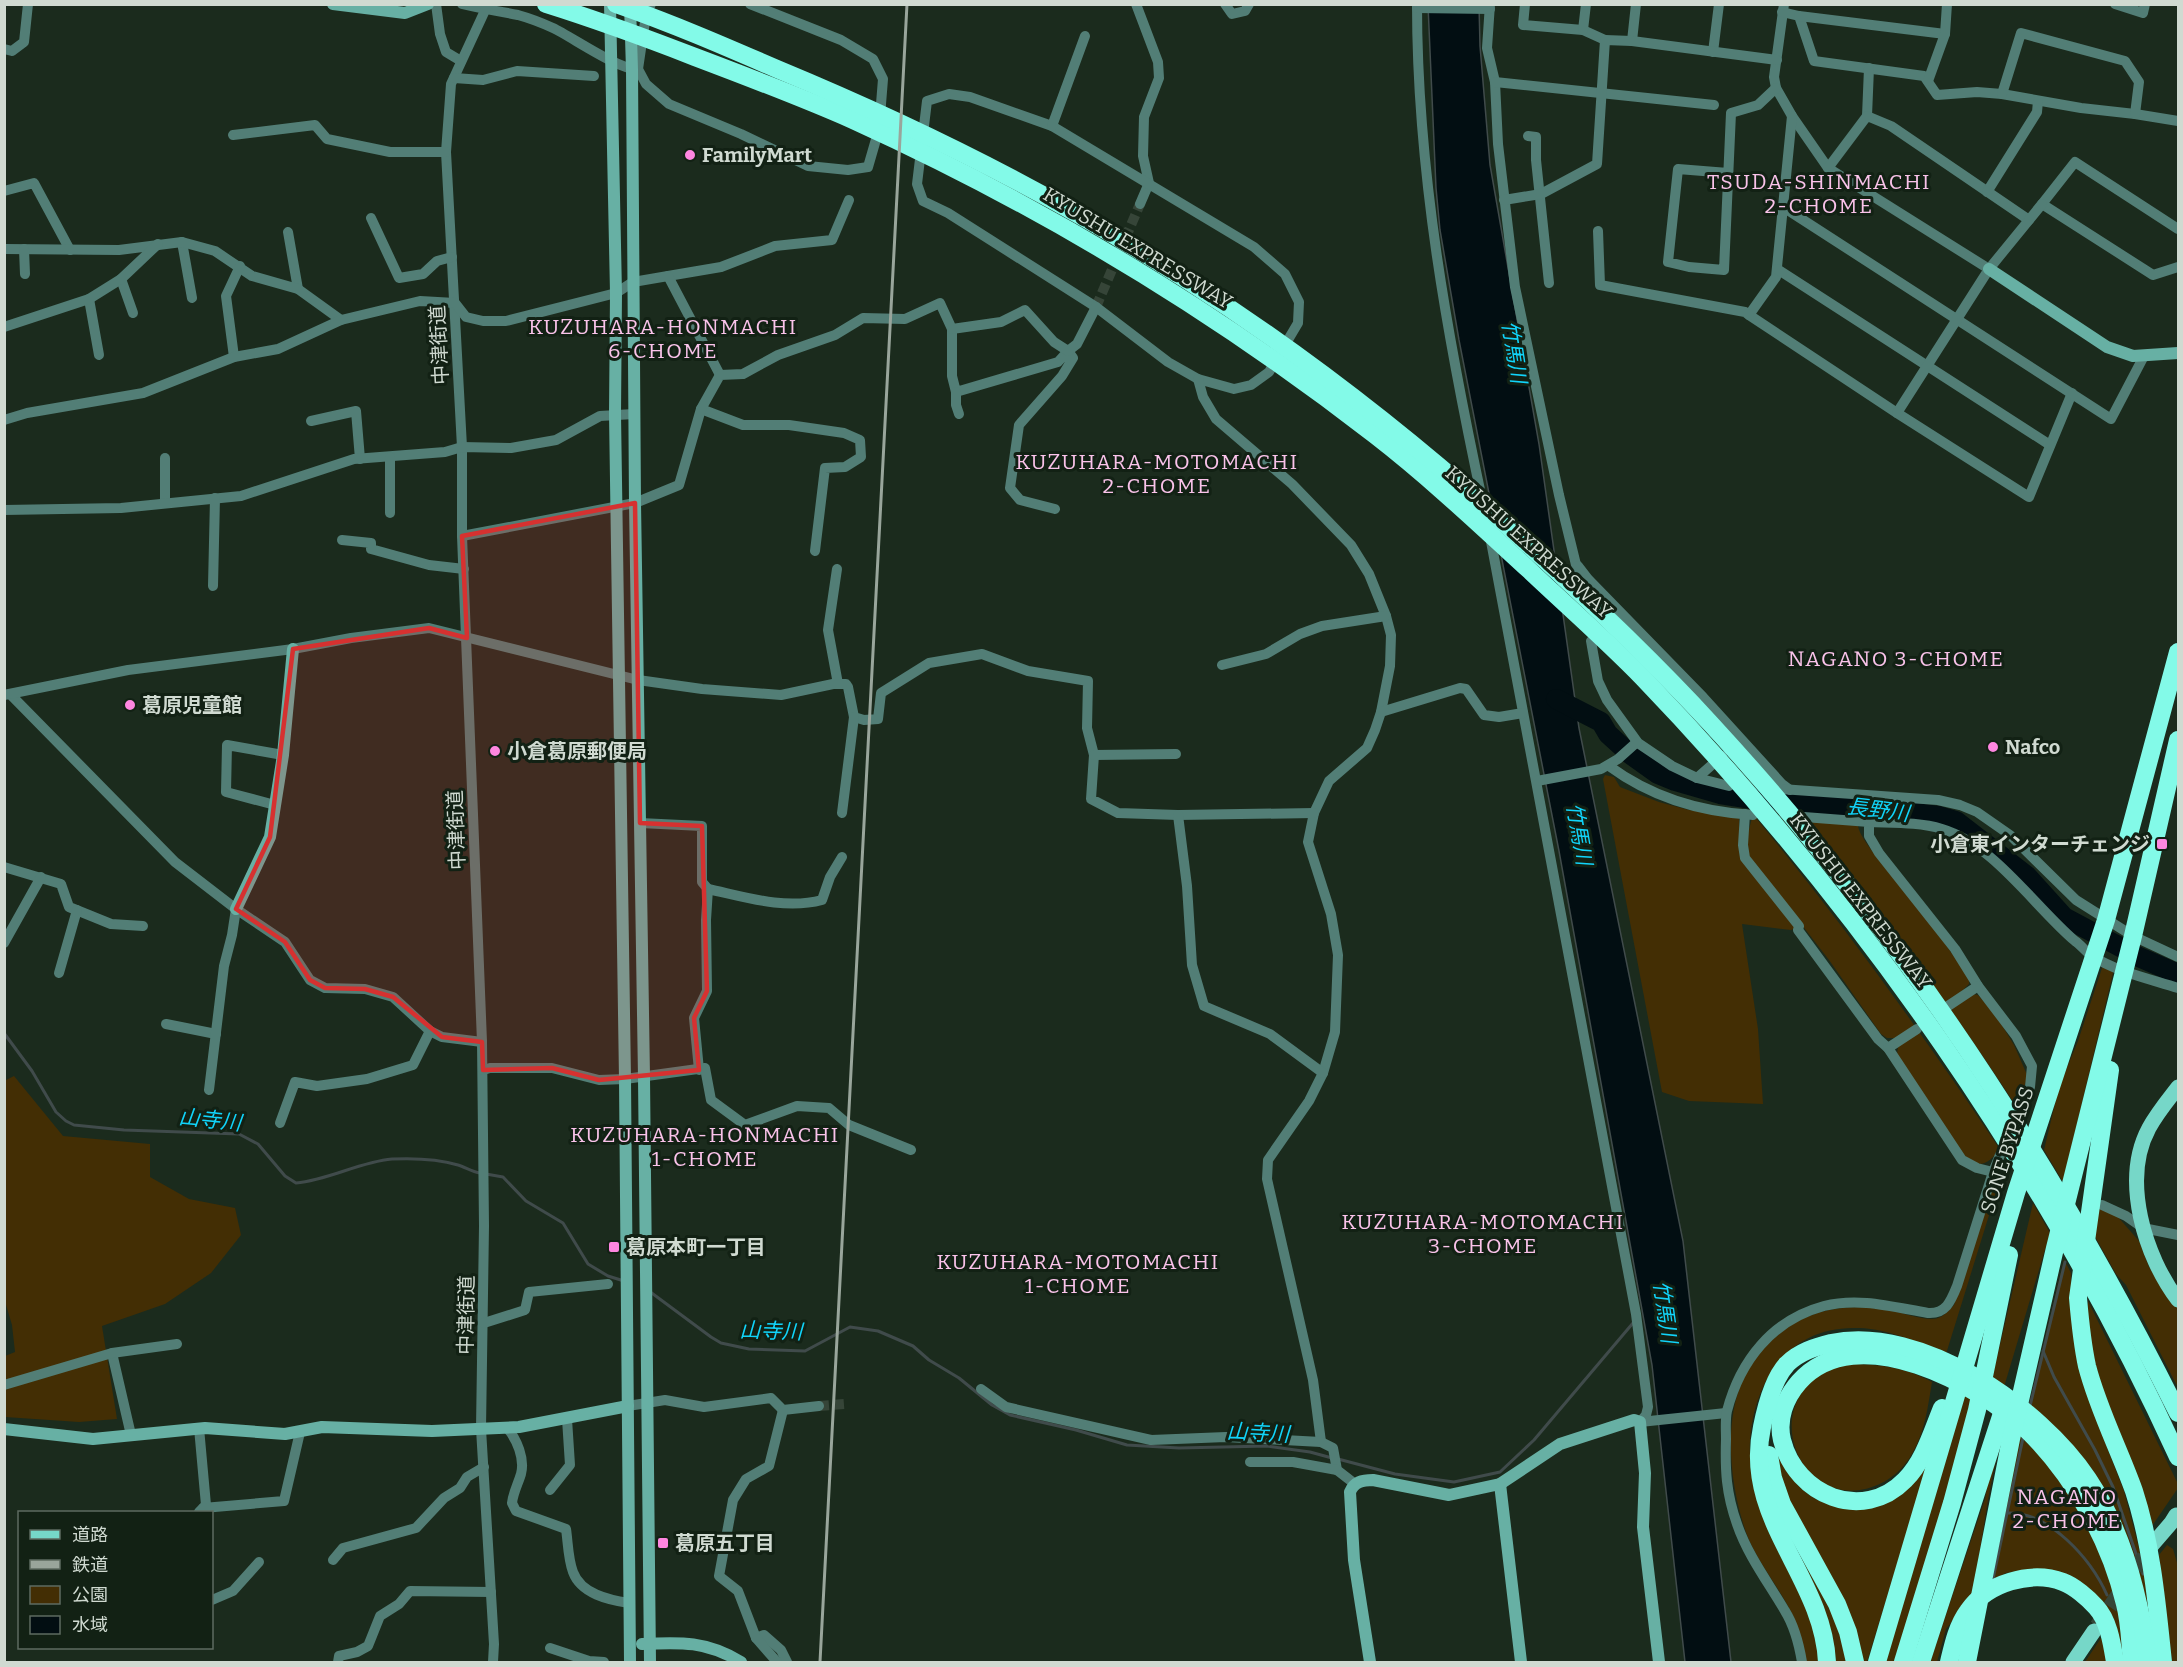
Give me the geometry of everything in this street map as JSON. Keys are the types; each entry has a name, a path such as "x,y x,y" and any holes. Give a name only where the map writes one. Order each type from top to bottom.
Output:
{"highway":[{"name":"KYUSHU EXPRESSWAY","path":"546,4 594,19 851,119 954,169 1096,246 1259,339 1392,426 1458,480 1586,597 1711,725 1828,860 1923,985 2019,1119 2105,1272 2178,1413"},
{"name":"KYUSHU EXPRESSWAY","path":"616,4 674,24 855,101 958,150 1104,230 1182,277 1448,497 1576,614 1638,674 1758,804 1862,934 1908,997 1961,1072 2006,1153 2097,1297 2134,1365 2178,1457"},
{"name":"SONE BYPASS","path":"1877,1662 2016,1193 2105,923 2178,652"},
{"path":"1967,1662 2011,1439 2055,1248 2133,939 2178,740"},
{"path":"2125,969 2078,1298 2080,1332 2087,1365 2134,1492 2145,1532 2153,1576 2163,1662"},
{"path":"1921,1662 1929,1607 1952,1503 1977,1410 2019,1206 2056,1073"},
{"path":"1916,1357 1845,1356 1827,1361 1804,1376 1790,1393 1781,1417 1782,1437 1787,1456 1798,1475 1828,1495 1849,1501 1869,1500 1889,1493 1906,1480 1919,1462 1946,1399 1975,1302 2016,1193"},
{"path":"1903,1662 1929,1607 2055,1248"},
{"path":"1827,1662 1826,1642 1817,1610 1781,1541 1767,1507 1760,1476 1762,1426 1780,1374 1788,1363 1812,1348 1843,1341 1861,1340 1916,1357 1933,1371 2029,1424 2064,1449 2087,1478 2105,1509 2126,1558 2137,1595 2148,1662"},
{"path":"1766,1412 1768,1454 1782,1504 1837,1604 1848,1632 1855,1662"},
{"path":"2029,1424 2091,1516 2114,1565 2125,1605 2132,1662"},
{"path":"1949,1662 1960,1625 1968,1610 1978,1600 1998,1585 2009,1581 2049,1578 2064,1582 2097,1607 2109,1633 2115,1662"}],"main road":[{"path":"2178,1087 2148,1129 2136,1176 2143,1228 2157,1265 2178,1300"},
{"path":"2152,1545 2176,1515"},
{"path":"2073,1662 2094,1631"}],"street":[{"path":"4,49 12,51 24,42 28,4"},
{"path":"333,4 405,13 428,4"},
{"path":"436,4 440,34 446,52 461,61"},
{"path":"462,4 518,15 554,29 612,60 635,69 646,84 669,104 741,134 808,166 848,170 868,167 879,129 883,79 873,59 841,40 750,4"},
{"path":"610,4 616,293 615,414 625,1079 630,1662"},
{"path":"630,4 635,69 634,414 650,1662"},
{"path":"635,69 646,15 651,4"},
{"path":"1136,4 1158,62 1160,78 1144,117 1143,156 1149,183 1140,204"},
{"path":"1225,4 1232,14 1239,14 1245,11 1249,4"},
{"path":"1525,4 1523,25 1583,30 1605,39 1777,60"},
{"path":"1583,30 1586,4"},
{"path":"1632,41 1636,4"},
{"path":"1713,52 1719,4"},
{"path":"1928,81 1945,34 1947,4"},
{"path":"2117,5 2143,13 2145,4"},
{"path":"1579,577 1559,495 1515,287 1504,200 1495,82 1487,48 1490,7 1417,6 1423,147 1431,215 1464,411 1523,713 1540,781 1565,937 1639,1331 1648,1407 1643,1527 1659,1662"},
{"name":"中津街道","path":"486,8 451,84 446,152 462,447 462,536 483,1070 482,1429 494,1644 493,1662"},
{"path":"1945,34 1799,16 1783,8 1774,77 1776,88 1792,116 1828,168 2107,346 2133,356 2178,353"},
{"path":"1799,16 1814,61 1924,75 1937,95 1977,92 2002,94 2081,108 2178,121"},
{"path":"2002,94 2021,33 2126,61 2139,82 2135,114"},
{"path":"1052,126 1085,36"},
{"path":"1504,200 1541,194 1597,164 1605,39"},
{"path":"1828,168 1867,116 1869,68"},
{"path":"454,78 483,80 517,71 594,76"},
{"path":"1495,82 1714,105"},
{"path":"1728,173 1678,169 1668,262 1689,267 1724,270 1731,113 1758,105 1776,88"},
{"path":"949,94 970,97 1052,126 1254,247 1285,274 1299,302 1298,323 1269,372 1251,385 1234,389 1198,379 1168,362 1096,307 948,213 923,201 917,183 927,101 949,94"},
{"path":"1987,192 2037,112 2038,101"},
{"path":"1749,315 1776,277 1792,116"},
{"path":"1867,116 1891,126 2029,220"},
{"path":"233,135 315,125 327,139 390,152 446,152"},
{"path":"1528,136 1536,137 1536,160 1550,283"},
{"path":"1897,413 1989,269 2075,162 2178,229"},
{"path":"4,191 34,183 70,250"},
{"path":"4,420 27,413 143,393 234,357 278,349 341,320 420,301 455,303 466,317 483,321 506,321 616,293 633,282 721,267 775,246 832,240 849,200"},
{"path":"2042,204 2153,275 2178,267"},
{"path":"1783,207 2111,419 2144,356"},
{"path":"371,218 399,278 423,274 437,261 452,257"},
{"path":"1598,231 1600,285 1745,312 1897,413 2028,496 2072,393"},
{"path":"288,232 298,289"},
{"path":"4,249 119,250 182,243 215,251 252,276 298,289 341,320"},
{"path":"182,243 192,298"},
{"path":"4,327 89,299 121,279 158,244"},
{"path":"24,249 25,274"},
{"path":"234,357 226,296 240,266"},
{"path":"1777,269 2050,445"},
{"path":"668,276 720,375"},
{"path":"121,279 133,313"},
{"path":"89,299 99,355"},
{"path":"720,375 742,374 778,355 835,335 864,318 905,319 940,303 952,329 952,376 959,414"},
{"path":"956,392 1058,362 1077,344 1096,307"},
{"path":"952,329 1000,322 1025,310 1054,342 1073,357 1062,376 1019,425 1010,488 1020,500 1055,509"},
{"path":"462,536 635,503 679,485 701,409 720,375"},
{"path":"1198,379 1203,397 1216,419 1292,484 1351,545 1369,574 1391,635 1390,666 1381,712 1367,748 1329,781 1314,813 1308,842 1331,914 1338,955 1335,1032 1323,1073 1309,1101 1268,1160 1267,1179 1313,1380 1321,1442"},
{"path":"701,409 743,425 789,425 844,433 860,440 861,457 845,467 825,468 815,551"},
{"path":"311,421 356,411 360,459"},
{"path":"4,510 121,508 242,496 360,459 445,452 462,447 511,448 556,441 600,416 634,414"},
{"path":"390,457 390,513"},
{"path":"165,458 165,503"},
{"path":"213,586 215,498"},
{"path":"342,540 371,543 371,549 429,565 464,568"},
{"path":"1577,565 1741,738 1786,790 1938,800 1977,812 2010,835 2076,900 2094,910 2105,923 2133,939 2178,957"},
{"path":"837,569 828,630 838,684"},
{"path":"1222,665 1266,654 1300,634 1322,627 1386,616"},
{"path":"7,695 128,670 293,650 351,638 429,627 638,680 702,689 781,695 846,684 854,717 842,813"},
{"path":"1591,641 1598,681 1607,700 1635,744 1697,778 1729,786"},
{"path":"209,1090 224,966 236,909 270,837 283,755 293,650"},
{"path":"854,717 864,720 878,719 881,693 929,663 982,654 1028,671 1088,681 1087,728 1094,755 1091,800 1118,813 1178,815 1314,813"},
{"path":"1381,712 1460,688 1466,689 1484,715 1499,717 1523,713"},
{"path":"7,695 175,862 236,909 285,942 310,980 325,988 365,989 393,997 430,1031 442,1037 482,1042"},
{"path":"1697,778 1741,738"},
{"path":"1540,781 1593,771 1613,762 1635,744"},
{"path":"275,806 226,792 227,745 283,755"},
{"path":"1094,755 1176,754"},
{"path":"1613,762 1630,782 1683,804 1749,815 1743,845 1745,858 1799,926 1798,930 1878,1039 1888,1048 1962,1160 1977,1168 1997,1173"},
{"path":"1178,815 1187,886 1192,964 1204,1006 1270,1034 1323,1073"},
{"path":"1804,817 1918,825 1942,829 1966,840 1989,857 2027,892 2054,923 2094,953 2125,969 2178,988"},
{"path":"1869,822 1869,836 1879,853 1955,949 1978,986 2016,1036 2032,1066 2030,1087 2019,1119"},
{"path":"640,823 702,825 702,882 708,889 771,902 807,904 822,900 830,877 842,856"},
{"path":"4,867 61,884 69,907 111,924 143,926"},
{"path":"4,943 41,877"},
{"path":"699,1070 694,1018 707,991 708,889"},
{"path":"59,973 77,910"},
{"path":"1948,1006 1978,986"},
{"path":"166,1024 216,1034"},
{"path":"1888,1048 1917,1029"},
{"path":"280,1123 295,1082 317,1086 357,1081 413,1065 430,1031"},
{"path":"483,1070 552,1068 599,1080 644,1077 705,1068 711,1100 745,1125 797,1106 829,1108 849,1125 911,1150"},
{"path":"2031,1074 2056,1073"},
{"path":"1802,1662 1797,1636 1786,1612 1752,1560 1728,1497 1725,1476 1726,1413 1743,1368 1762,1344 1781,1326 1799,1315 1824,1306 1868,1302 1928,1313 1943,1310 1950,1303 1957,1286 2006,1153"},
{"path":"2102,1205 2126,1216 2143,1228 2178,1235"},
{"path":"484,1323 525,1310 530,1292 608,1284"},
{"path":"4,1385 112,1353 177,1344"},
{"path":"112,1353 131,1435"},
{"path":"981,1389 1006,1407 1151,1440 1226,1437 1321,1442 1333,1448 1337,1470"},
{"path":"4,1429 93,1439 199,1428 285,1434 322,1426 432,1431 507,1428 665,1400 704,1407 771,1398 783,1410"},
{"path":"783,1410 819,1406"},
{"path":"777,1662 756,1638 738,1591 719,1576 733,1500 746,1479 770,1466 783,1410"},
{"path":"1370,1662 1354,1560 1350,1492 1355,1484 1363,1480 1373,1480 1449,1495 1500,1484 1560,1444 1625,1421 1646,1422 1726,1413"},
{"path":"550,1490 570,1465 567,1419"},
{"path":"199,1428 206,1505 200,1510"},
{"path":"507,1428 514,1435 520,1453 522,1471 513,1494 512,1503 516,1510 566,1528 573,1572 578,1581 586,1589 611,1600 629,1603"},
{"path":"200,1510 284,1500 300,1432"},
{"path":"1250,1462 1293,1462 1337,1470 1355,1484"},
{"path":"333,1560 343,1548 416,1527 444,1497 460,1488 467,1478 484,1467"},
{"path":"1500,1484 1521,1662"},
{"path":"213,1600 233,1591 258,1562"},
{"path":"338,1662 339,1656 357,1652 368,1646 380,1616 399,1604 410,1591 491,1592"},
{"path":"756,1638 764,1635 781,1650 788,1662"},
{"path":"629,1644 675,1642 702,1645 723,1651 741,1662"},
{"path":"550,1648 589,1661 604,1662"}],"highlighted area":[{"path":"635,503 640,823 702,826 707,991 694,1018 699,1070 599,1080 552,1068 483,1070 482,1042 442,1037 393,997 365,989 325,988 310,980 285,942 236,909 270,837 293,649 429,628 467,638 462,536"}],"green space":[{"path":"1605,775 1614,777 1620,787 1659,802 1689,810 1739,816 1740,847 1796,928 1791,930 1742,924 1758,1029 1763,1104 1689,1101 1662,1092 1603,779"},
{"path":"1752,818 1756,818 1820,898 1941,1063 1999,1148 1990,1160 1978,1164 1968,1162 1897,1055 1896,1038 1887,1038 1881,1034 1829,960 1749,857 1747,837"},
{"path":"1806,820 1858,825 1874,853 1918,906 1969,978 1969,984 1961,992 1978,995 1995,1014 2014,1045 2028,1077 2016,1106 1915,960"},
{"path":"2103,965 2114,969 2063,1182 2044,1150 2059,1087 2078,1041"},
{"path":"14,1076 63,1136 150,1144 150,1177 189,1199 235,1208 241,1235 211,1273 165,1304 102,1326 117,1419 79,1422 5,1417 5,1356 15,1352 12,1325 4,1298 4,1081"},
{"path":"1999,1183 1946,1354 1904,1337 1881,1331 1859,1328 1828,1331 1802,1342 1782,1359 1766,1381 1756,1407 1751,1435 1750,1464 1756,1497 1797,1580 1810,1615 1821,1662 1806,1662 1794,1620 1749,1540 1738,1503 1731,1460 1731,1438 1736,1398 1743,1380 1755,1359 1777,1336 1795,1323 1821,1312 1864,1307 1927,1319 1939,1318 1954,1305 1991,1189"},
{"path":"2033,1203 2050,1233 2004,1387 1992,1379"},
{"path":"2097,1207 2118,1217 2139,1241 2149,1267 2178,1303 2178,1388 2126,1285 2116,1274 2093,1233"},
{"path":"2064,1259 2071,1273 2072,1315 2099,1427 2124,1491 2139,1548 2149,1616 2029,1406"},
{"path":"2088,1301 2178,1484 2178,1488 2152,1526 2101,1385 2089,1327"},
{"path":"1848,1364 1891,1367 1932,1382 1926,1418 1913,1452 1905,1464 1891,1478 1879,1484 1847,1491 1826,1485 1809,1472 1798,1454 1792,1433 1794,1411 1803,1390 1822,1373"},
{"path":"1963,1394 1971,1399 1960,1447 1896,1662 1882,1662"},
{"path":"1773,1429 1783,1462 1802,1489 1822,1502 1850,1509 1928,1463 1867,1662 1863,1662 1791,1507 1777,1468"},
{"path":"2002,1429 1973,1594 1946,1629 1937,1662 1930,1662 1985,1499 1991,1465"},
{"path":"2020,1436 2049,1465 2090,1529 2113,1588 2125,1662 2103,1603 2026,1570 2006,1573 1991,1581"},
{"path":"1784,1520 1833,1609 1850,1662 1836,1662 1823,1607"},
{"path":"2167,1545 2173,1549 2178,1566 2178,1662 2172,1662 2159,1555"},
{"path":"2103,1635 2109,1662 2085,1662"}],"water":[{"name":"竹馬川","path":"1428,5 1479,5 1480,46 1490,165 1539,444 1579,728 1683,1241 1731,1662 1685,1662 1652,1365 1559,851 1459,340 1440,230"}],"waterway":[{"name":"長野川","path":"1556,699 1601,722 1608,734 1630,754 1658,774 1675,781 1720,794 1752,799 1874,808 1939,816 1956,821 2027,876 2064,917 2139,957 2178,974"},
{"name":"山寺川","path":"4,1033 32,1071 56,1112 74,1125 124,1130 239,1134 258,1144 285,1176 296,1183 392,1159 442,1161 480,1173"},
{"name":"山寺川","path":"486,1174 503,1177 526,1201 563,1223 588,1264 608,1276 624,1281"},
{"path":"2030,1406 2065,1262"},
{"name":"山寺川","path":"649,1291 721,1343 749,1349 805,1351 850,1327 878,1331 913,1346 929,1360 959,1378 992,1405 1010,1415 1076,1430 1127,1445 1179,1448 1267,1446 1310,1452 1332,1458"},
{"name":"山寺川","path":"1338,1459 1395,1474 1454,1482 1500,1472 1534,1440 1633,1323"},
{"path":"2043,1351 2054,1377 2113,1487 2143,1574"},
{"path":"1993,1579 2023,1438"},
{"path":"2007,1513 2023,1514 2038,1520 2067,1540 2091,1567 2107,1595"}],"tunnel":[{"path":"1096,307 1140,204"},
{"path":"819,1406 845,1404"},
{"path":"2097,1626 2152,1545"}],"railway":[{"path":"820,1662 907,4"}],"place":[{"name":"FamilyMart","path":"690,155"},
{"name":"葛原児童館","path":"130,705"},
{"name":"Nafco","path":"1993,747"},
{"name":"小倉葛原郵便局","path":"495,751"},
{"name":"小倉東インターチェンジ","path":"2162,844"},
{"name":"葛原本町一丁目","path":"614,1247"},
{"name":"葛原五丁目","path":"663,1543"}],"district":[{"name":"TSUDA-SHINMACHI 2-CHOME","path":"1819,194"},
{"name":"KUZUHARA-HONMACHI 6-CHOME","path":"663,339"},
{"name":"KUZUHARA-MOTOMACHI 2-CHOME","path":"1157,474"},
{"name":"NAGANO 3-CHOME","path":"1896,659"},
{"name":"KUZUHARA-HONMACHI 1-CHOME","path":"705,1147"},
{"name":"KUZUHARA-MOTOMACHI 3-CHOME","path":"1483,1234"},
{"name":"KUZUHARA-MOTOMACHI 1-CHOME","path":"1078,1274"},
{"name":"NAGANO 2-CHOME","path":"2067,1509"}]}
